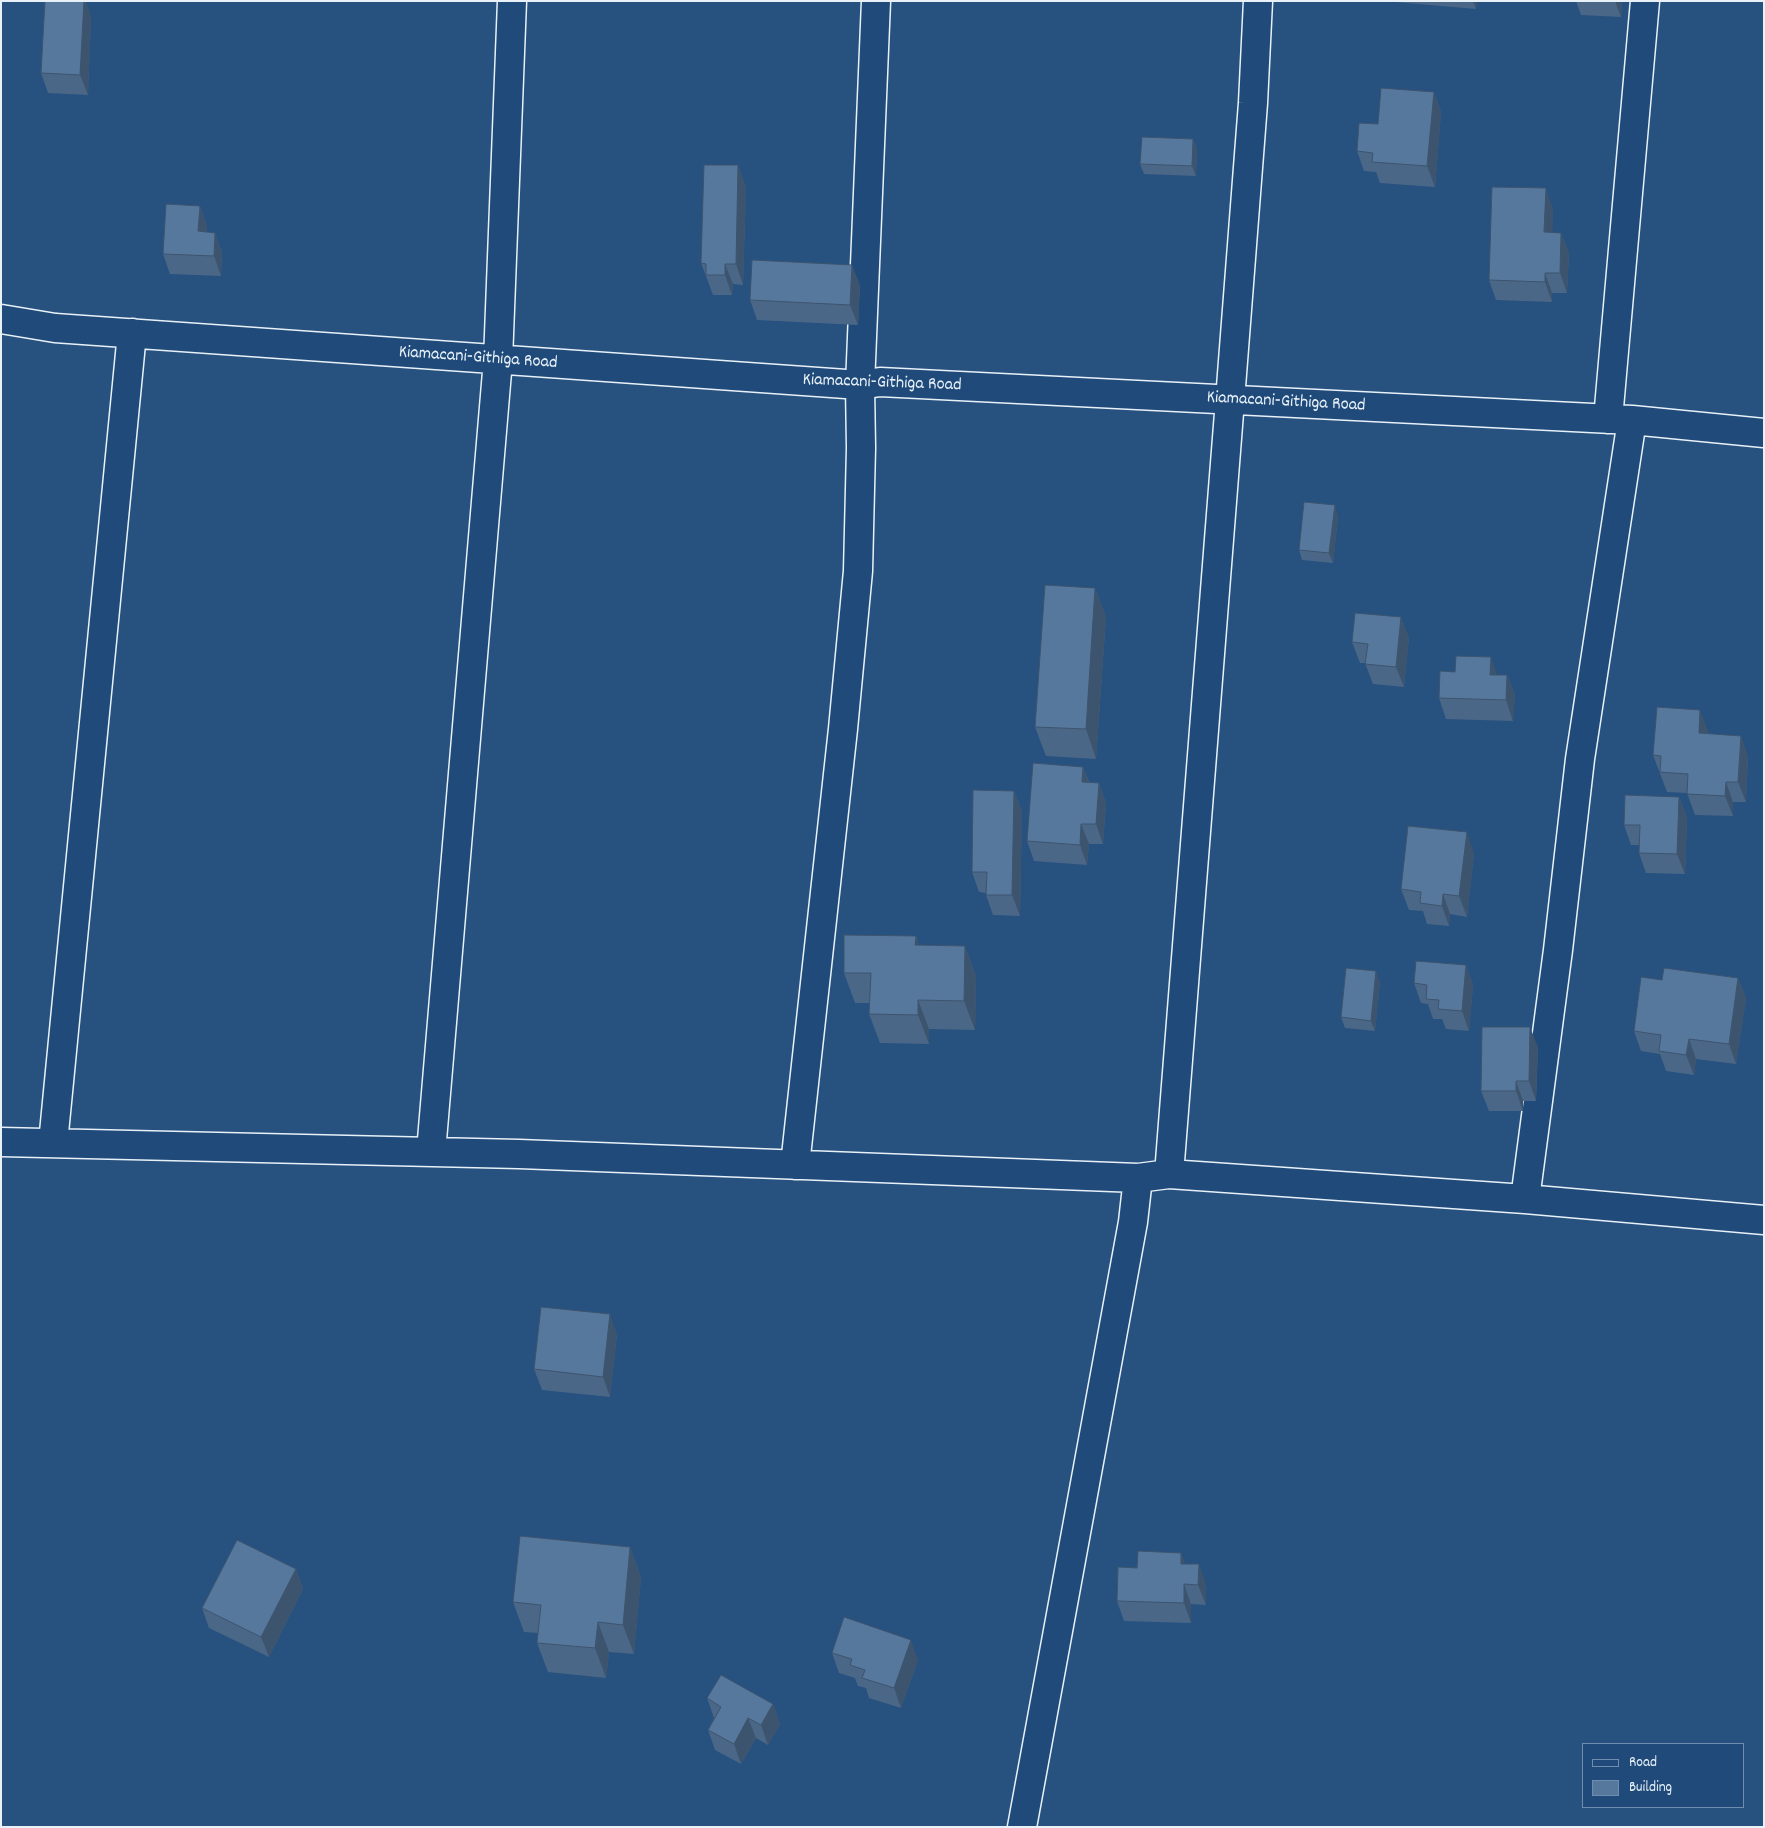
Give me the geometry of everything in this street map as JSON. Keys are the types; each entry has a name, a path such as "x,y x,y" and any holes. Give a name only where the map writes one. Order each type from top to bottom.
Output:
{"street":[{"path":"431,1152 498,360 512,1"},
{"path":"795,1165 842,739 858,571 861,448 860,384 876,1"},
{"path":"1169,1174 1253,103 1258,1"},
{"path":"1525,1199 1558,950 1620,420 1646,1"},
{"name":"Kiamacani-Githiga Road","path":"1,319 56,328 860,384 880,382 1620,420 1764,433"},
{"path":"53,1143 132,333"},
{"path":"1,1142 431,1152 1138,1178 1169,1174 1525,1199 1764,1220"},
{"path":"1022,1827 1132,1222 1138,1178"}],"building":[{"path":"45,1 84,1 80,75 41,73"},
{"path":"1381,88 1434,92 1427,166 1372,162 1373,153 1357,151 1359,123 1378,124"},
{"path":"1142,137 1193,139 1192,166 1140,164"},
{"path":"704,165 738,165 736,264 725,264 725,275 706,275 706,264 701,263"},
{"path":"1492,187 1546,188 1544,232 1561,233 1560,273 1545,273 1545,282 1489,280"},
{"path":"166,204 200,206 198,231 215,233 214,256 163,254"},
{"path":"752,260 852,265 850,305 750,300"},
{"path":"1304,502 1335,505 1329,553 1299,550"},
{"path":"1045,585 1095,588 1086,729 1035,727"},
{"path":"1355,613 1401,617 1396,667 1365,664 1368,644 1352,642"},
{"path":"1456,656 1491,657 1490,675 1507,675 1506,700 1439,698 1440,671 1455,672"},
{"path":"1657,707 1700,710 1699,733 1741,736 1738,782 1726,782 1725,796 1687,794 1688,774 1660,772 1661,756 1653,755"},
{"path":"1033,763 1083,767 1082,782 1099,783 1096,824 1081,824 1080,845 1027,841"},
{"path":"973,790 1014,791 1012,895 986,895 987,872 972,872"},
{"path":"1625,795 1679,797 1677,854 1639,853 1640,825 1624,825"},
{"path":"1408,826 1467,832 1459,896 1443,894 1442,906 1420,903 1421,892 1401,889"},
{"path":"844,935 916,936 915,945 965,946 964,1001 918,1000 918,1015 869,1014 871,973 844,973"},
{"path":"1416,961 1466,965 1462,1011 1438,1009 1439,1000 1426,999 1427,985 1414,983"},
{"path":"1346,968 1376,971 1371,1021 1341,1017"},
{"path":"1664,968 1738,978 1729,1044 1689,1039 1686,1055 1659,1051 1661,1035 1634,1031 1641,977 1662,980"},
{"path":"1482,1027 1530,1027 1529,1081 1516,1081 1516,1091 1481,1091"},
{"path":"541,1307 610,1314 603,1377 534,1369"},
{"path":"520,1536 630,1547 623,1625 598,1622 595,1648 537,1643 541,1605 513,1602"},
{"path":"237,1540 296,1569 261,1637 202,1608"},
{"path":"1138,1551 1181,1553 1181,1564 1199,1564 1198,1585 1184,1584 1184,1603 1117,1601 1118,1567 1137,1568"},
{"path":"844,1617 911,1640 894,1688 862,1678 865,1670 850,1665 852,1659 832,1653"},
{"path":"721,1675 773,1704 761,1725 748,1718 734,1744 708,1730 721,1707 707,1698"}]}
